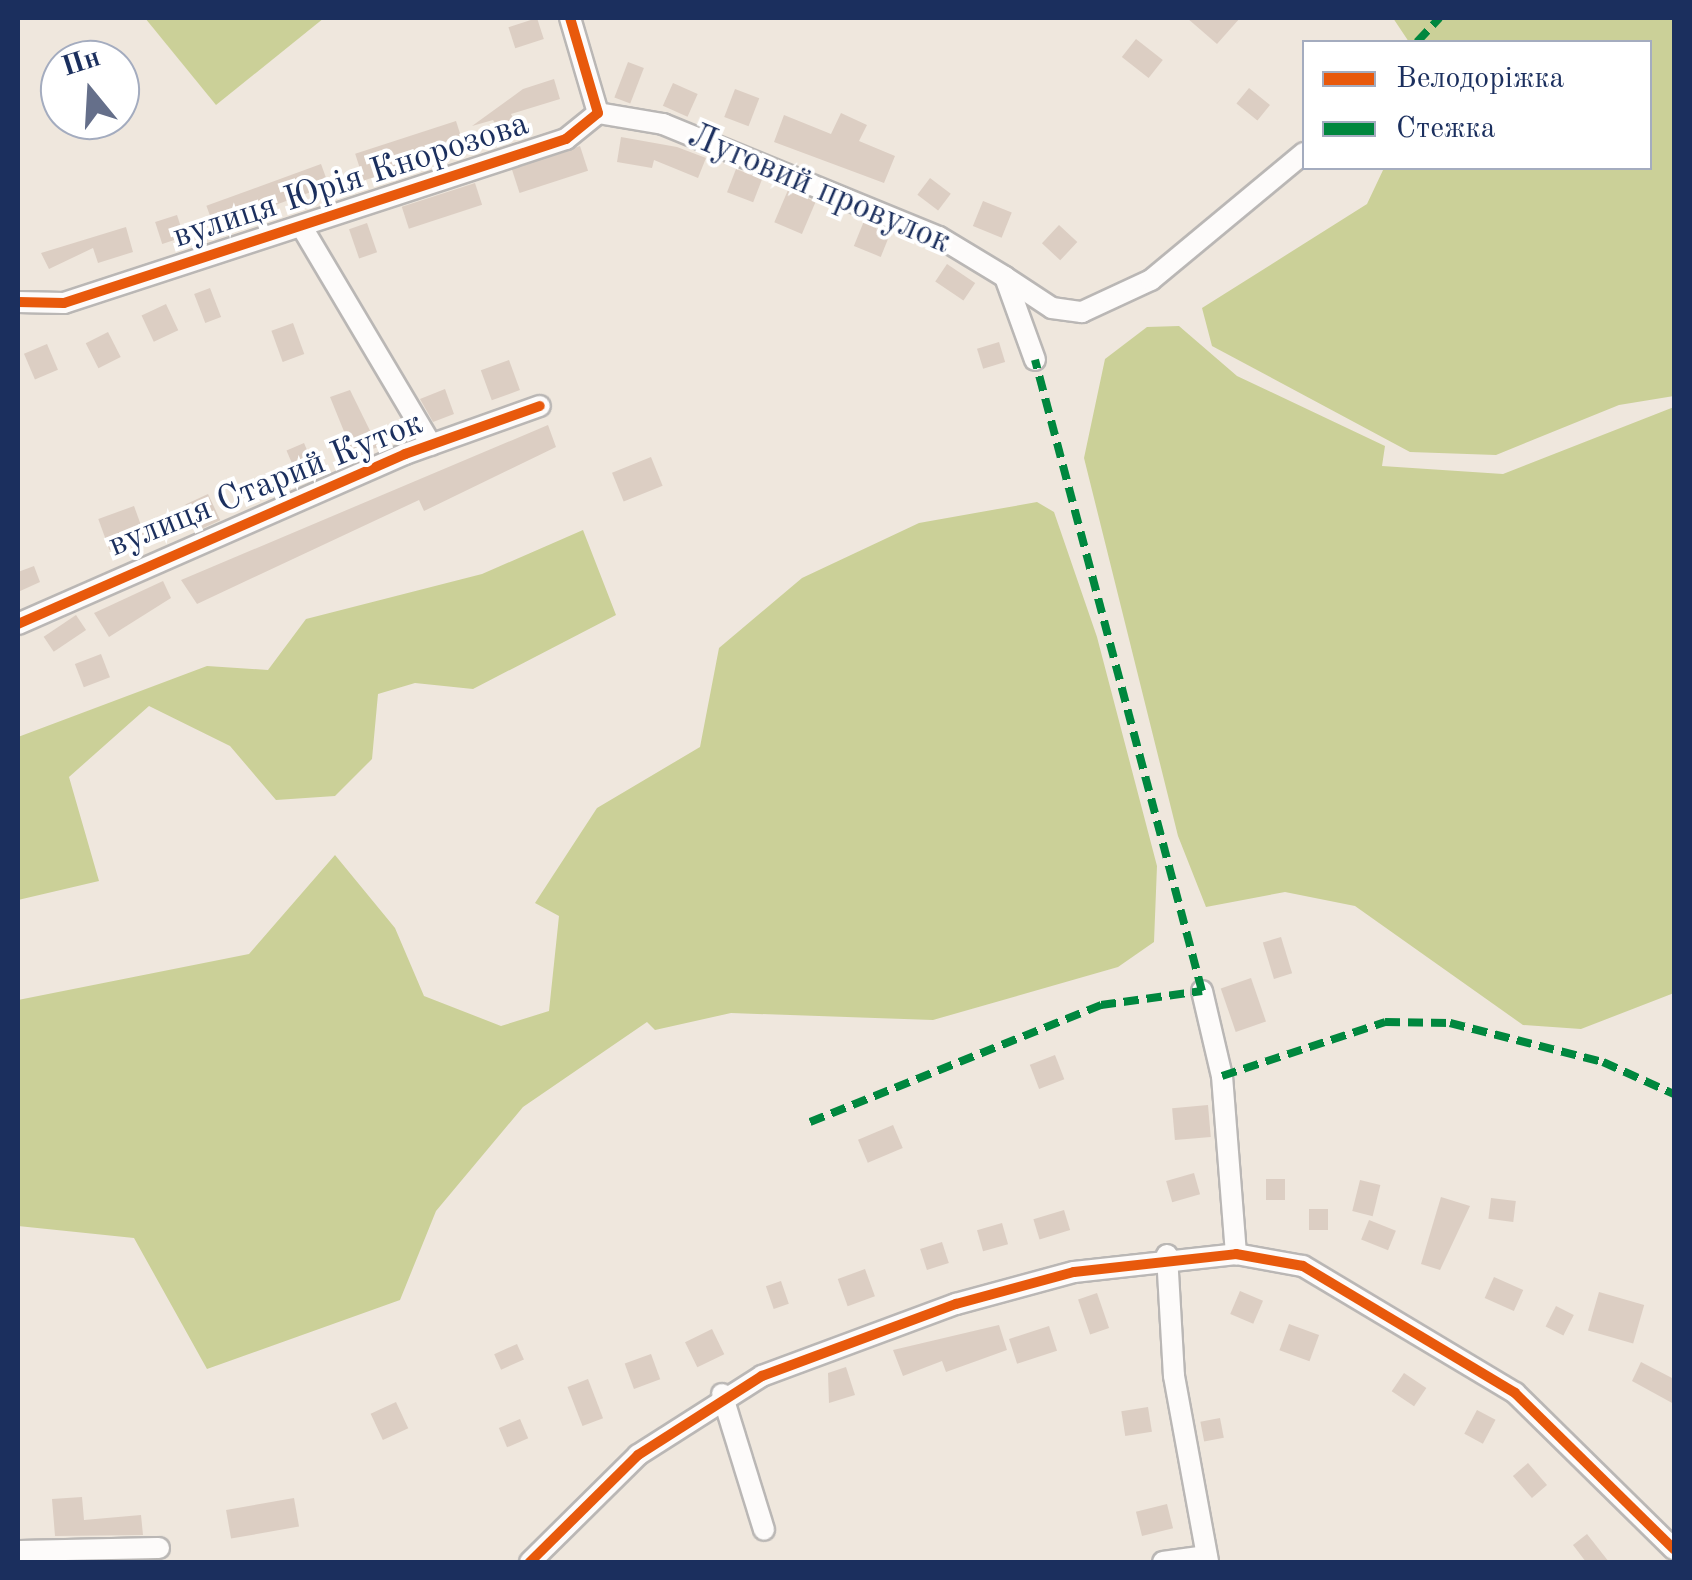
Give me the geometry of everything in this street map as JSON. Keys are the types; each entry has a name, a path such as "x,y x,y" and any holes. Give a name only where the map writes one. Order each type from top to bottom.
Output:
{"street":[{"path":"570,18 598,113"},
{"name":"вулиця Юрія Кнорозова","path":"18,302 64,303 303,229 566,139 598,113"},
{"name":"Луговий провулок","path":"598,113 662,124 940,236 1052,308 1082,312 1151,280 1302,155"},
{"path":"303,229 431,445"},
{"path":"1006,277 1035,360"},
{"name":"вулиця Старий Куток","path":"18,624 431,445 540,406"},
{"path":"1202,991 1222,1076 1236,1254"},
{"path":"1164,1562 1207,1559 1174,1376 1167,1254"},
{"path":"530,1562 638,1455 722,1394 956,1304 1167,1254 1236,1254 1303,1266 1514,1393 1674,1549"},
{"path":"722,1394 764,1530"},
{"path":"18,1551 56,1557 159,1548"}],"green space":[{"path":"145,18 324,18 216,105"},
{"path":"1393,18 1674,18 1674,396 1619,405 1496,455 1410,452 1212,346 1202,308 1367,204 1383,170 1652,170 1652,40 1408,40"},
{"path":"1179,326 1237,376 1385,446 1382,466 1503,474 1674,407 1674,993 1581,1029 1523,1025 1355,906 1285,892 1206,907 1178,836 1084,458 1105,359 1147,327"},
{"path":"1037,502 1054,512 1097,637 1157,866 1154,942 1118,967 933,1020 731,1013 655,1030 647,1022 523,1107 436,1211 400,1300 207,1369 134,1238 18,1226 18,1000 249,954 335,855 395,928 424,996 501,1026 549,1011 559,916 535,903 597,808 700,747 719,648 802,578 919,523"},
{"path":"583,530 616,615 473,689 415,683 378,694 372,759 335,796 276,800 230,746 149,706 69,777 99,881 18,900 18,737 207,666 268,670 306,619 482,574"}],"building":[{"path":"537,18 544,39 515,48 508,27"},
{"path":"1187,18 1240,18 1217,44"},
{"path":"1136,39 1163,60 1149,78 1122,57"},
{"path":"628,62 644,68 630,104 614,97"},
{"path":"554,79 560,99 511,114 518,127 502,136 493,120 472,126 523,89"},
{"path":"673,83 698,94 687,117 663,106"},
{"path":"1249,88 1270,105 1257,121 1236,104"},
{"path":"735,89 759,98 749,126 724,117"},
{"path":"841,113 867,125 859,141 895,156 884,183 774,142 784,115 831,134"},
{"path":"456,121 465,148 364,180 355,154"},
{"path":"621,137 677,147 706,158 698,178 654,160 652,168 617,162"},
{"path":"580,146 588,171 520,193 512,168"},
{"path":"321,164 329,186 214,227 206,206"},
{"path":"736,169 762,179 753,202 727,192"},
{"path":"930,178 951,194 938,210 917,195"},
{"path":"475,183 482,205 409,229 402,207"},
{"path":"788,190 816,202 802,234 774,222"},
{"path":"983,201 1012,213 1002,238 973,226"},
{"path":"177,215 184,237 162,244 155,222"},
{"path":"864,221 891,232 881,257 854,246"},
{"path":"367,223 377,252 359,258 349,229"},
{"path":"1059,225 1077,242 1060,260 1042,243"},
{"path":"126,227 133,252 98,263 93,248 49,269 41,253"},
{"path":"947,264 975,283 963,300 935,281"},
{"path":"210,288 221,317 205,323 194,294"},
{"path":"166,304 178,330 154,342 142,315"},
{"path":"293,323 304,354 283,362 271,331"},
{"path":"108,332 121,357 98,368 86,343"},
{"path":"999,342 1005,362 983,369 977,349"},
{"path":"47,344 58,370 35,380 24,354"},
{"path":"509,360 520,390 492,400 481,370"},
{"path":"445,389 454,414 433,422 420,399"},
{"path":"350,390 378,447 354,456 330,397"},
{"path":"548,425 556,447 424,511 419,500 197,604 181,580"},
{"path":"304,443 317,474 300,482 287,450"},
{"path":"651,457 663,486 624,501 612,473"},
{"path":"208,494 220,520 198,531 185,505"},
{"path":"134,506 145,537 110,550 98,519"},
{"path":"34,566 40,582 18,592 18,572"},
{"path":"163,581 171,598 109,637 94,613"},
{"path":"76,615 86,630 54,652 44,637"},
{"path":"101,654 110,677 84,687 75,664"},
{"path":"1281,937 1292,973 1274,979 1263,943"},
{"path":"1251,978 1266,1021 1236,1032 1221,988"},
{"path":"1055,1055 1064,1079 1039,1089 1030,1065"},
{"path":"1208,1105 1211,1137 1175,1140 1172,1108"},
{"path":"893,1125 903,1148 868,1163 858,1140"},
{"path":"1194,1173 1200,1194 1172,1202 1166,1181"},
{"path":"1266,1179 1285,1179 1285,1200 1266,1200"},
{"path":"1360,1180 1380,1185 1373,1216 1352,1211"},
{"path":"1441,1197 1470,1206 1440,1270 1421,1264"},
{"path":"1491,1198 1516,1201 1513,1222 1488,1219"},
{"path":"1309,1209 1328,1209 1328,1230 1309,1230"},
{"path":"1064,1210 1070,1230 1040,1239 1033,1219"},
{"path":"1369,1220 1396,1231 1388,1250 1361,1239"},
{"path":"1002,1223 1008,1244 983,1251 977,1230"},
{"path":"942,1242 949,1263 927,1270 920,1249"},
{"path":"865,1269 875,1296 848,1306 838,1279"},
{"path":"1494,1277 1523,1290 1514,1311 1485,1298"},
{"path":"781,1281 789,1304 774,1309 766,1286"},
{"path":"1240,1291 1263,1301 1253,1324 1230,1314"},
{"path":"1599,1292 1644,1305 1633,1343 1588,1330"},
{"path":"1097,1293 1109,1328 1090,1334 1078,1300"},
{"path":"1556,1306 1574,1315 1563,1336 1546,1326"},
{"path":"1289,1324 1319,1335 1309,1361 1279,1350"},
{"path":"999,1325 1007,1350 946,1372 942,1361 903,1376 893,1350"},
{"path":"1049,1326 1057,1351 1017,1364 1009,1339"},
{"path":"712,1329 724,1354 697,1367 685,1342"},
{"path":"517,1344 524,1360 501,1370 494,1354"},
{"path":"651,1354 660,1379 634,1389 625,1364"},
{"path":"1641,1362 1674,1379 1674,1404 1632,1381"},
{"path":"846,1367 855,1395 829,1403 828,1373"},
{"path":"1404,1373 1426,1388 1414,1406 1392,1391"},
{"path":"588,1379 603,1418 583,1426 567,1387"},
{"path":"396,1402 408,1428 383,1440 371,1414"},
{"path":"1148,1407 1152,1432 1125,1436 1121,1411"},
{"path":"1477,1410 1496,1420 1483,1444 1464,1434"},
{"path":"1220,1418 1224,1438 1204,1441 1200,1422"},
{"path":"520,1419 528,1438 507,1447 499,1428"},
{"path":"1528,1463 1547,1485 1532,1498 1513,1476"},
{"path":"82,1497 84,1520 141,1515 143,1535 55,1536 52,1499"},
{"path":"294,1498 299,1527 231,1539 226,1510"},
{"path":"1167,1504 1173,1528 1142,1536 1136,1512"},
{"path":"1587,1534 1609,1562 1586,1562 1573,1545"}],"marked path":[{"path":"1419,40 1439,18"},
{"path":"810,1122 1101,1005 1202,991 1035,360"},
{"path":"1222,1076 1385,1022 1450,1023 1603,1062 1674,1094"}],"cycle path":[{"path":"18,302 64,303 566,139 598,113 570,18"},
{"path":"18,624 405,454 540,406"},
{"path":"530,1562 638,1455 762,1376 956,1304 1074,1272 1236,1254 1303,1266 1515,1393 1674,1549"}]}
